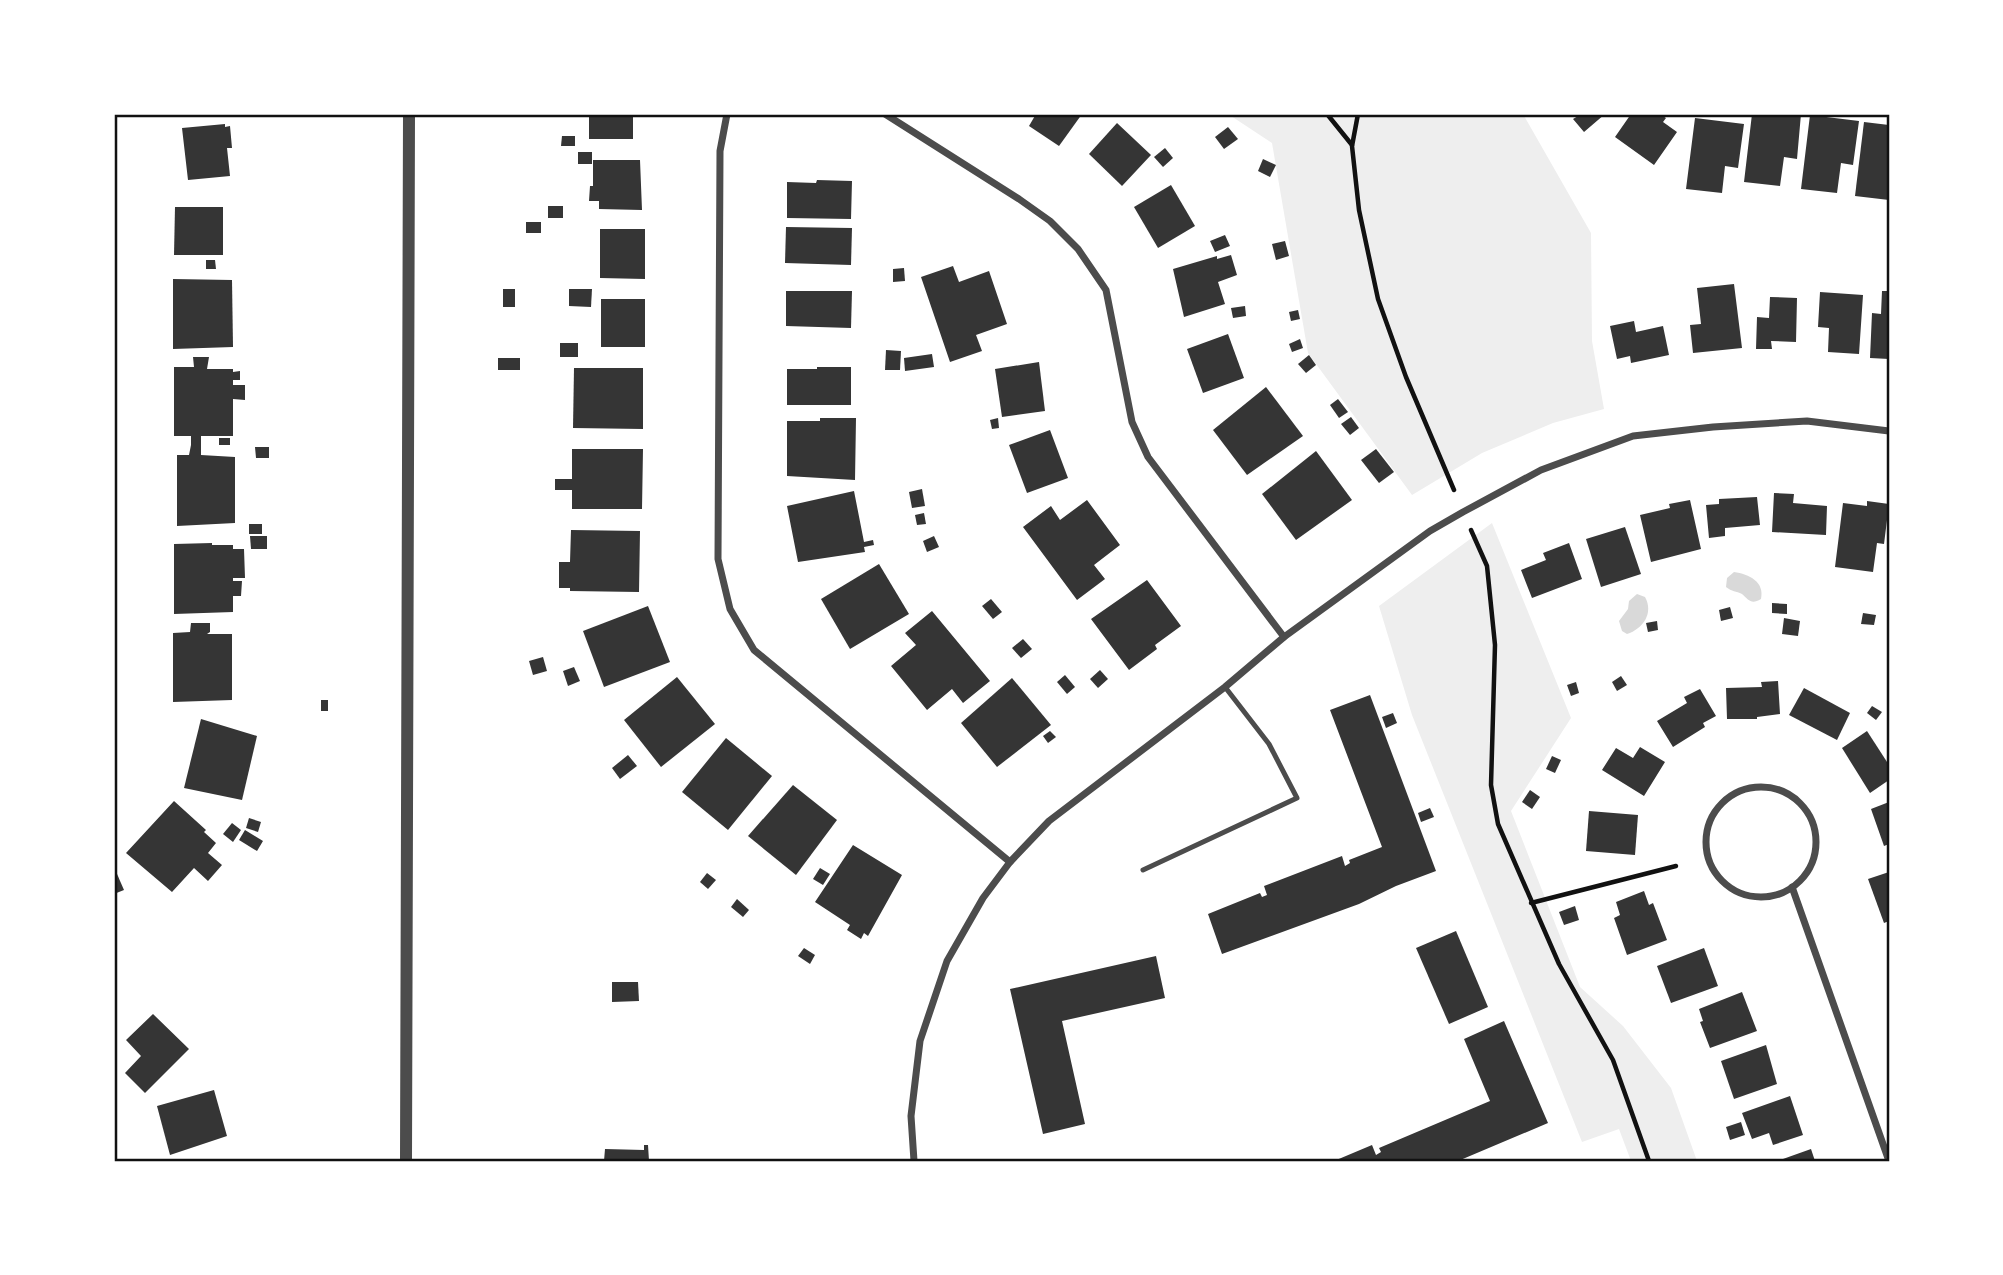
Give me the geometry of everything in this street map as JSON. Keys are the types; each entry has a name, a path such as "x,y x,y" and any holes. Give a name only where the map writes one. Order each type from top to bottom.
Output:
{"street":[{"path":"406,1161 409,114"},
{"path":"727,114 720,152 718,559 730,609 754,650 1010,862"},
{"path":"886,114 1019,199 1050,221 1078,249 1106,290 1132,422 1148,457 1284,637"},
{"path":"914,1161 911,1116 920,1041 947,961 983,898 1010,862 1049,821 1225,687 1284,637 1430,531 1541,470 1633,436 1807,421 1889,431"},
{"path":"1748,788 1774,788 1789,794 1803,806 1812,822 1816,841 1814,856 1806,873 1792,887 1778,894 1759,897 1729,887 1720,879 1710,863 1706,844 1708,824 1725,799 1748,788"},
{"path":"1792,887 1889,1161"}],"lane":[{"path":"1143,870 1297,798 1269,744 1225,687"}],"path":[{"path":"1327,114 1352,146"},
{"path":"1358,114 1352,146 1359,211 1378,299 1406,377 1454,490"},
{"path":"1471,530 1487,566 1495,645 1491,785 1498,824 1559,964 1613,1060 1649,1161"},
{"path":"1531,903 1676,866"}],"shaded area":[{"path":"1228,114 1523,114 1591,233 1592,341 1604,409 1553,423 1482,453 1412,495 1308,353 1272,143"},
{"path":"1492,523 1571,718 1511,811 1580,987 1623,1026 1671,1088 1697,1161 1631,1161 1619,1129 1582,1142 1412,715 1379,606"},
{"path":"1734,572 1755,580 1761,588 1761,599 1750,601 1726,587 1727,578"},
{"path":"1637,594 1645,597 1647,614 1638,628 1627,634 1622,631 1619,621 1628,609 1629,601"}],"building":[{"path":"589,114 633,114 633,139 589,139"},
{"path":"1036,114 1082,114 1059,146 1029,126"},
{"path":"1576,114 1605,114 1584,132 1573,119 1578,116"},
{"path":"1631,114 1660,114 1666,118 1663,122 1677,132 1654,165 1615,137"},
{"path":"1752,114 1801,114 1797,159 1784,157 1780,186 1744,182"},
{"path":"1810,115 1859,121 1853,165 1841,163 1837,193 1801,189"},
{"path":"1695,118 1744,124 1738,168 1725,166 1722,193 1686,189"},
{"path":"1864,122 1889,125 1889,200 1855,196"},
{"path":"1117,123 1151,155 1122,186 1089,154"},
{"path":"225,124 225,127 230,126 232,148 227,148 230,176 188,180 182,128"},
{"path":"1228,127 1238,139 1224,149 1215,137"},
{"path":"562,136 575,136 575,146 561,146"},
{"path":"1165,148 1173,158 1163,167 1154,157"},
{"path":"578,152 592,152 592,164 578,164"},
{"path":"1263,159 1276,165 1270,177 1258,171"},
{"path":"593,160 640,160 642,210 599,209 599,201 589,201 590,186 593,186"},
{"path":"817,180 852,181 851,219 787,218 787,182 816,183"},
{"path":"1171,185 1195,226 1158,248 1134,207"},
{"path":"548,206 563,206 563,218 548,218"},
{"path":"175,207 223,207 223,255 174,255"},
{"path":"526,222 541,222 541,233 526,233"},
{"path":"786,227 852,228 851,265 785,263"},
{"path":"600,229 645,229 645,279 600,278"},
{"path":"1225,235 1230,246 1215,252 1210,241"},
{"path":"1285,241 1289,256 1276,260 1272,244"},
{"path":"1231,255 1237,275 1218,282 1225,304 1184,317 1173,269 1217,256 1217,259"},
{"path":"206,260 215,260 216,269 206,269"},
{"path":"953,266 959,282 989,271 1007,324 976,335 982,351 950,362 921,277"},
{"path":"904,268 905,281 893,282 893,269"},
{"path":"173,279 232,280 233,347 173,349"},
{"path":"1734,284 1742,348 1693,353 1690,325 1701,324 1697,288"},
{"path":"503,289 515,289 515,307 503,307"},
{"path":"569,289 592,289 591,307 569,306"},
{"path":"786,291 852,291 851,328 786,326"},
{"path":"1882,291 1889,291 1889,359 1870,358 1872,313 1881,314"},
{"path":"1820,292 1863,295 1859,354 1828,352 1829,328 1818,327"},
{"path":"1770,297 1797,298 1796,342 1771,341 1772,349 1756,349 1757,317 1769,318"},
{"path":"601,299 645,299 645,347 601,347"},
{"path":"1245,306 1246,316 1233,318 1231,308"},
{"path":"1298,310 1300,319 1291,321 1289,312"},
{"path":"1634,321 1636,332 1663,326 1669,355 1631,363 1630,356 1617,359 1610,326"},
{"path":"1228,334 1244,378 1203,393 1187,349"},
{"path":"1300,339 1303,348 1292,352 1289,344"},
{"path":"560,343 578,343 578,357 560,357"},
{"path":"886,350 901,351 900,370 885,370"},
{"path":"932,354 934,367 905,371 904,358"},
{"path":"1309,355 1316,365 1306,373 1298,364"},
{"path":"193,357 209,357 207,369 240,371 240,380 233,380 233,385 245,385 245,400 233,399 233,436 201,436 201,455 235,457 235,523 177,526 177,455 189,455 191,436 174,436 174,367 194,367"},
{"path":"498,358 520,358 520,370 498,370"},
{"path":"1039,362 1045,411 1002,417 995,369"},
{"path":"851,367 851,405 787,405 787,369"},
{"path":"574,368 643,368 643,429 573,428"},
{"path":"1266,387 1303,436 1247,475 1213,430"},
{"path":"1338,399 1348,412 1339,418 1330,405"},
{"path":"1351,417 1359,428 1350,435 1341,424"},
{"path":"820,418 856,418 855,480 787,476 787,421 820,421"},
{"path":"998,418 999,428 992,429 990,420"},
{"path":"1050,430 1068,478 1027,493 1009,445"},
{"path":"219,438 230,438 230,445 219,445"},
{"path":"255,447 269,447 269,458 256,458"},
{"path":"572,449 643,449 642,509 572,509 572,490 555,490 555,479 572,479"},
{"path":"1376,449 1394,472 1379,483 1361,460"},
{"path":"1316,451 1352,500 1296,540 1262,494"},
{"path":"922,489 925,506 912,508 909,492"},
{"path":"854,491 864,542 873,540 874,545 864,547 865,552 798,562 787,506"},
{"path":"1774,493 1794,494 1793,503 1827,506 1826,535 1772,532"},
{"path":"1757,497 1760,525 1725,528 1725,536 1709,538 1706,505 1719,504 1719,499"},
{"path":"1087,500 1120,545 1094,565 1105,579 1077,600 1023,527 1051,506 1060,520"},
{"path":"1690,500 1701,549 1651,562 1640,515 1670,508 1669,504"},
{"path":"1867,501 1889,504 1884,544 1877,543 1873,572 1835,567 1843,503 1867,506"},
{"path":"924,513 926,524 917,525 915,515"},
{"path":"249,524 262,524 262,534 249,534"},
{"path":"1625,527 1641,574 1601,587 1586,539"},
{"path":"571,530 640,531 639,592 570,591 570,588 559,588 559,562 570,562"},
{"path":"250,536 267,536 267,549 251,549"},
{"path":"934,536 939,547 927,552 923,541"},
{"path":"212,543 244,549 245,578 233,578 233,581 242,581 241,596 233,596 233,612 174,614 174,544"},
{"path":"1569,543 1582,579 1532,598 1521,570 1546,560 1543,553"},
{"path":"879,564 909,614 850,649 821,599"},
{"path":"1147,580 1181,626 1155,645 1157,649 1129,670 1091,619"},
{"path":"991,599 1002,612 993,619 982,606"},
{"path":"1772,603 1787,604 1787,614 1772,613"},
{"path":"648,606 670,662 604,687 583,631"},
{"path":"1730,607 1733,618 1721,621 1719,610"},
{"path":"932,611 990,681 963,703 952,689 927,710 891,666 916,645 905,633"},
{"path":"1863,613 1876,615 1874,625 1861,624"},
{"path":"1784,618 1800,621 1798,636 1782,634"},
{"path":"1657,621 1658,630 1648,632 1646,623"},
{"path":"191,623 210,623 210,632 207,634 232,634 232,700 173,702 173,633 190,632"},
{"path":"1023,639 1032,649 1021,658 1012,648"},
{"path":"543,657 547,671 533,675 529,661"},
{"path":"574,667 580,681 568,686 563,671"},
{"path":"1100,670 1108,679 1098,688 1090,679"},
{"path":"1065,675 1075,687 1067,694 1057,682"},
{"path":"1621,676 1627,685 1617,691 1612,682"},
{"path":"677,677 715,724 661,767 624,720"},
{"path":"1012,678 1051,725 997,767 961,723"},
{"path":"1778,681 1780,714 1757,719 1727,719 1726,688 1762,687 1761,682"},
{"path":"1576,682 1579,693 1571,696 1567,685"},
{"path":"1804,688 1850,713 1837,740 1789,715"},
{"path":"1700,689 1716,716 1703,723 1705,727 1673,747 1657,721 1687,703 1684,697"},
{"path":"1370,695 1436,871 1359,904 1222,954 1208,914 1260,893 1262,897 1267,895 1264,886 1342,856 1345,866 1350,863 1349,860 1382,847 1330,710"},
{"path":"321,700 328,700 328,711 321,711"},
{"path":"1872,706 1882,712 1876,720 1867,713"},
{"path":"1393,713 1397,723 1386,728 1382,717"},
{"path":"201,719 257,736 242,800 184,788"},
{"path":"1050,731 1056,737 1048,743 1043,736"},
{"path":"1867,731 1889,765 1889,780 1870,793 1842,748"},
{"path":"726,738 772,776 728,830 682,792"},
{"path":"1640,747 1665,762 1644,796 1602,770 1616,748 1633,758"},
{"path":"628,755 637,766 620,779 612,768"},
{"path":"1552,756 1561,760 1555,773 1546,769"},
{"path":"793,785 837,820 796,875 748,836"},
{"path":"1530,790 1540,797 1532,809 1522,802"},
{"path":"174,801 206,830 204,832 216,843 208,853 222,865 208,881 194,868 172,892 126,853"},
{"path":"1889,802 1889,844 1884,846 1871,809"},
{"path":"1430,808 1434,817 1421,822 1418,813"},
{"path":"1589,811 1638,815 1635,855 1586,851"},
{"path":"249,818 261,822 258,832 246,828"},
{"path":"232,823 241,830 233,842 223,834"},
{"path":"245,830 263,841 257,851 239,840"},
{"path":"853,845 902,875 868,936 864,933 861,939 847,930 850,925 815,902"},
{"path":"114,867 124,890 114,894"},
{"path":"820,868 830,874 823,885 813,879"},
{"path":"1889,872 1889,921 1884,923 1868,879"},
{"path":"707,873 716,880 708,889 700,882"},
{"path":"1644,891 1649,905 1653,903 1667,940 1627,955 1614,918 1620,915 1616,902"},
{"path":"737,899 749,910 743,917 731,907"},
{"path":"1575,906 1579,920 1564,925 1559,912"},
{"path":"1456,931 1488,1007 1449,1024 1416,948"},
{"path":"804,948 815,955 810,964 798,956"},
{"path":"1704,948 1718,986 1671,1003 1657,966"},
{"path":"1156,956 1165,998 1062,1021 1085,1124 1043,1134 1010,989"},
{"path":"612,982 638,982 639,1001 612,1002"},
{"path":"1742,992 1757,1031 1710,1048 1700,1022 1703,1021 1699,1009"},
{"path":"153,1014 189,1049 145,1093 125,1073 141,1056 126,1040"},
{"path":"1504,1021 1548,1123 1458,1161 1334,1161 1372,1145 1376,1155 1381,1152 1379,1148 1490,1101 1464,1039"},
{"path":"1766,1045 1777,1084 1734,1099 1721,1061"},
{"path":"214,1090 227,1136 170,1155 157,1106"},
{"path":"1790,1096 1803,1135 1773,1145 1769,1133 1752,1139 1742,1113"},
{"path":"1741,1122 1745,1135 1730,1140 1726,1127"},
{"path":"644,1145 648,1145 649,1161 604,1161 605,1149 644,1150"},
{"path":"1811,1149 1815,1161 1777,1161"}]}
